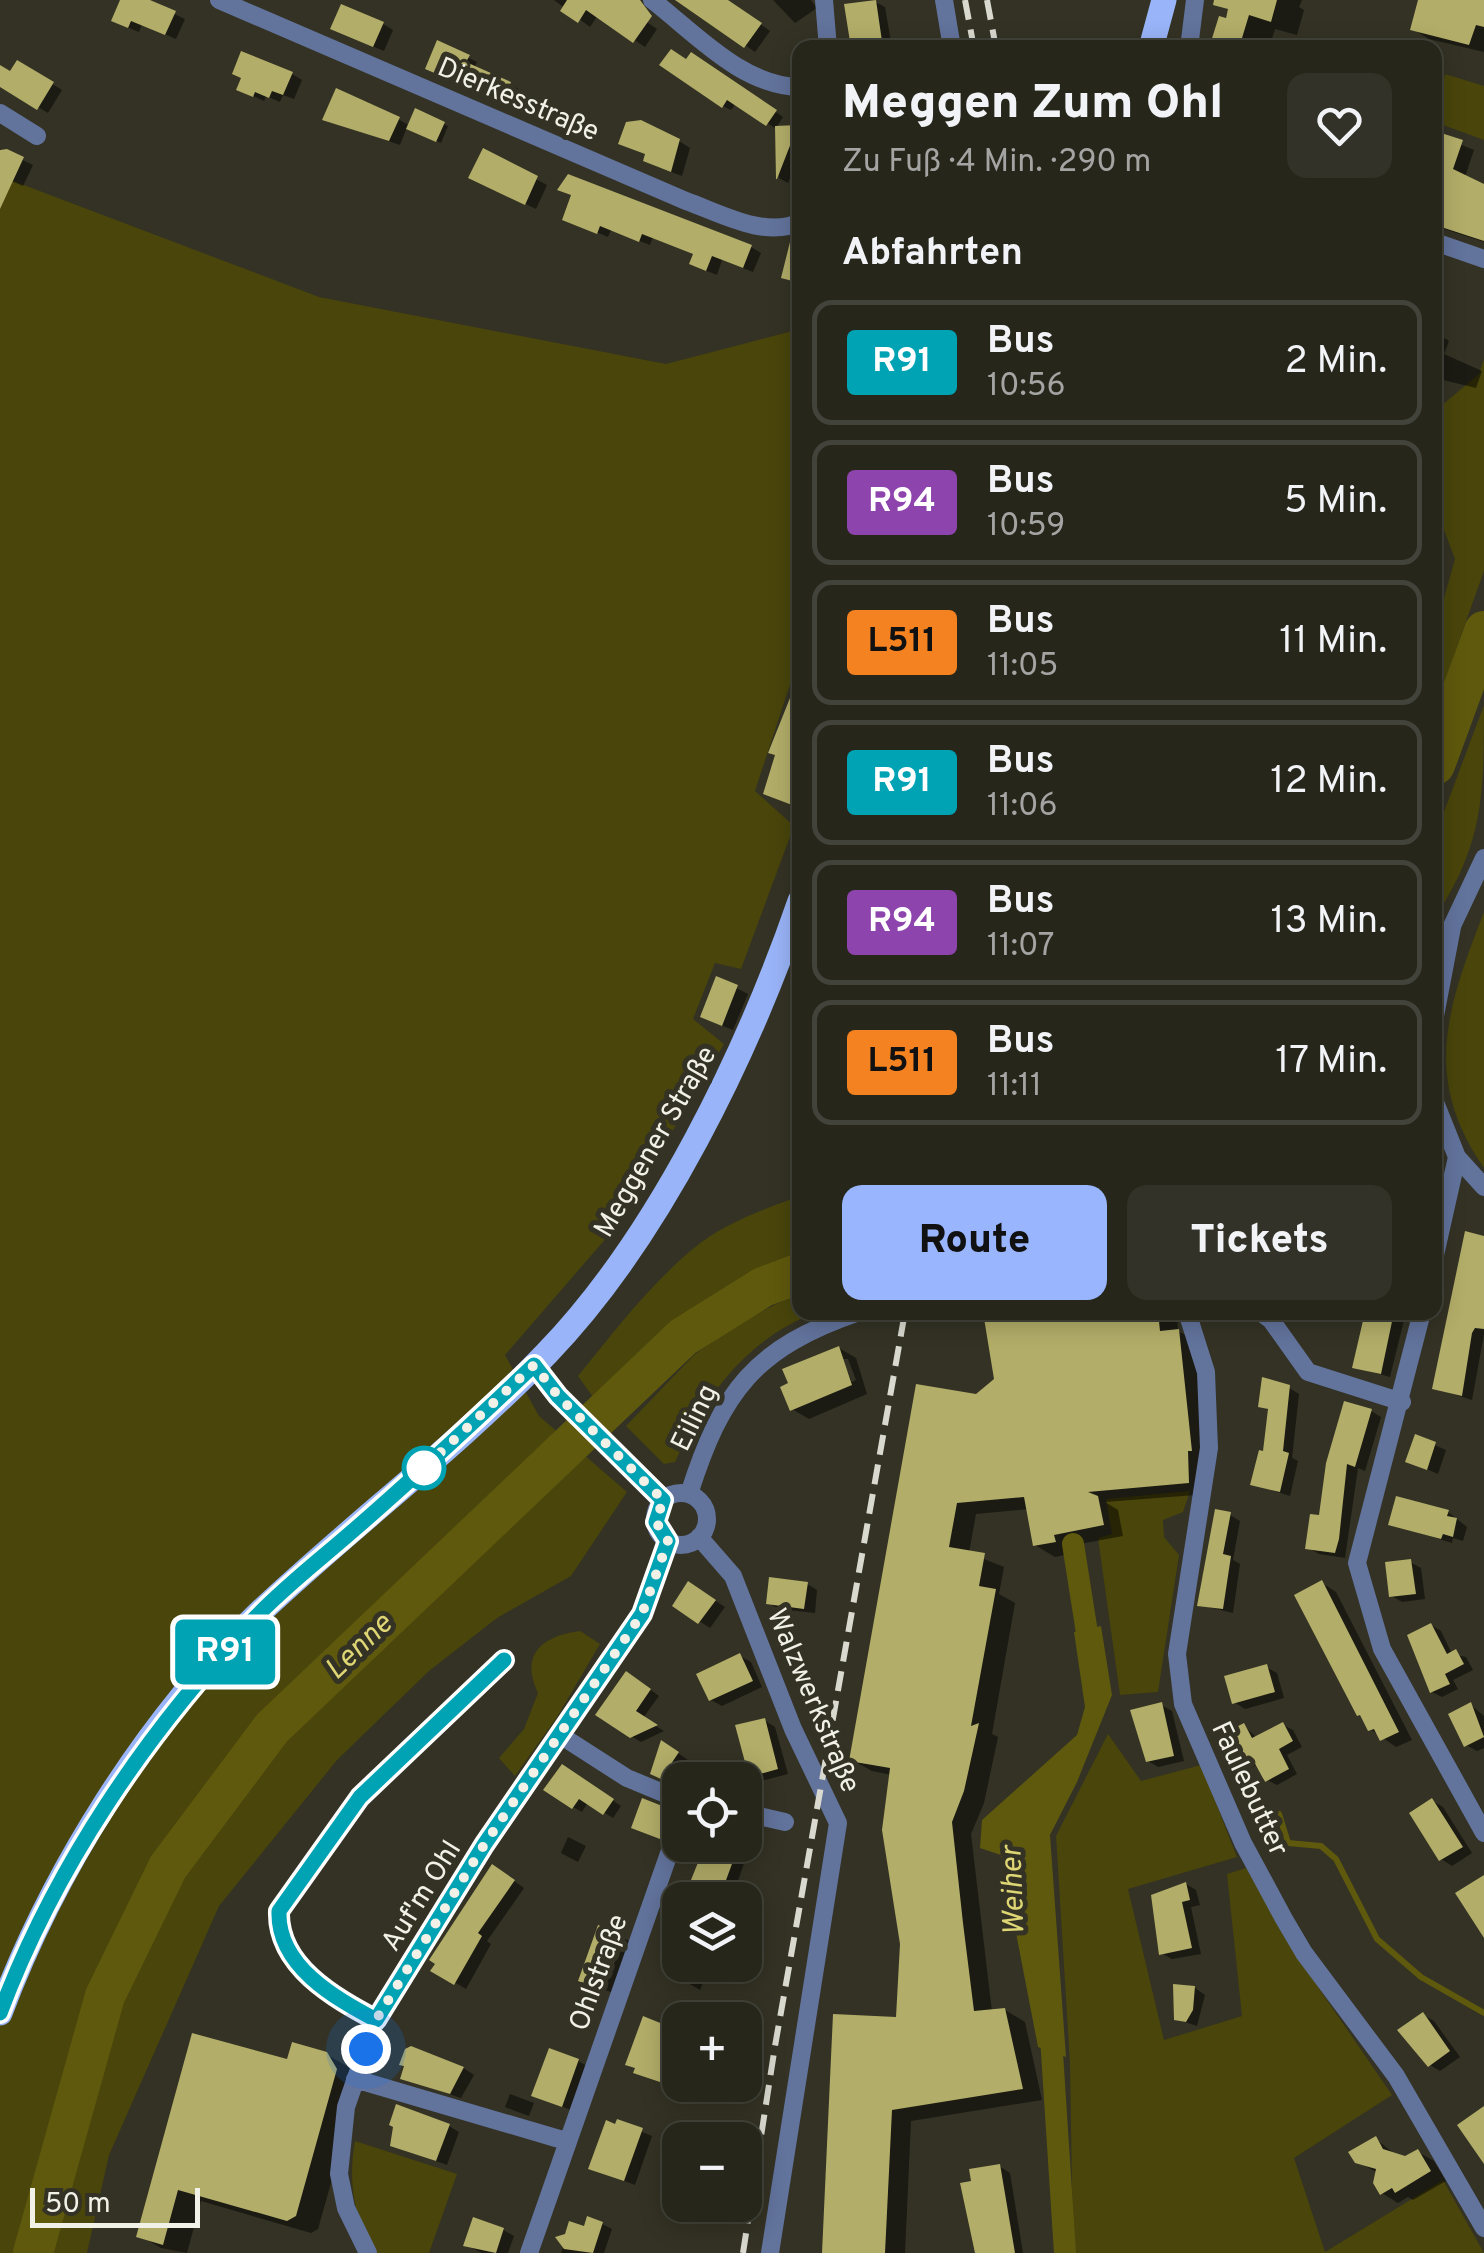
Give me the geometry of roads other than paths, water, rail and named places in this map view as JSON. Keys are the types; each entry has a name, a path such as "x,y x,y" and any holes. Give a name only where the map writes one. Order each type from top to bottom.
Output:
{"main road":[{"path":"1152,40 1164,0"},
{"name":"Meggener Straße","path":"0,2013 56,1889 130,1768 254,1618 534,1365 638,1237 732,1068 792,921"}],"street":[{"name":"Dierkesstraße","path":"219,0 686,201 759,227 792,226"},
{"path":"652,0 753,77 776,87 792,88"},
{"path":"824,0 827,40"},
{"path":"944,0 951,40"},
{"path":"1189,40 1196,0"},
{"path":"0,112 37,136"},
{"path":"1442,244 1484,258"},
{"path":"1442,979 1452,926 1482,862"},
{"path":"1442,937 1452,926"},
{"path":"1442,1120 1457,1157 1484,1187"},
{"path":"1442,1224 1457,1157"},
{"name":"Eiling","path":"690,1494 705,1446 730,1395 758,1365 801,1336 840,1320"},
{"name":"Faulebutter","path":"1190,1320 1206,1372 1208,1448 1176,1654 1183,1704 1243,1843 1284,1919 1396,2076 1484,2228"},
{"path":"1271,1320 1308,1372 1402,1402"},
{"path":"1420,1320 1402,1402 1357,1563 1382,1649 1484,1833"},
{"path":"534,1365 558,1396 663,1500"},
{"path":"675,1493 690,1494 702,1502 708,1517 699,1538 681,1544 668,1541 656,1522 663,1500 675,1493"},
{"name":"Walzwerkstraße","path":"699,1538 733,1576 793,1729 838,1823 770,2253"},
{"name":"Auf'm Ohl","path":"368,2253 346,2208 339,2174 346,2107 376,2020 484,1845 642,1614 668,1541"},
{"path":"560,1735 626,1778 662,1793"},
{"path":"762,1817 785,1822"},
{"name":"Ohlstraße","path":"529,2253 666,1862"},
{"path":"355,2079 566,2140"}],"water":[{"path":"1101,1626 1112,1695 1077,1782 1050,1835 1066,2057 1038,2047 1001,1855 980,1848 982,1820 1077,1735 1085,1707 1074,1632"}],"waterway":[{"name":"Lenne","path":"1442,746 1484,631"},
{"name":"Lenne","path":"33,2253 105,1996 168,1867 272,1728 683,1337 763,1287 792,1276"},
{"name":"Weiher","path":"1073,1544 1091,1658"},
{"path":"1279,1814 1288,1843 1321,1846 1336,1859 1377,1939 1421,1977 1484,2013"},
{"name":"Weiher","path":"1050,2022 1065,2253"}],"railway":[{"path":"965,0 972,40"},
{"path":"987,0 994,40"},
{"path":"743,2253 775,2046 904,1320"}]}
